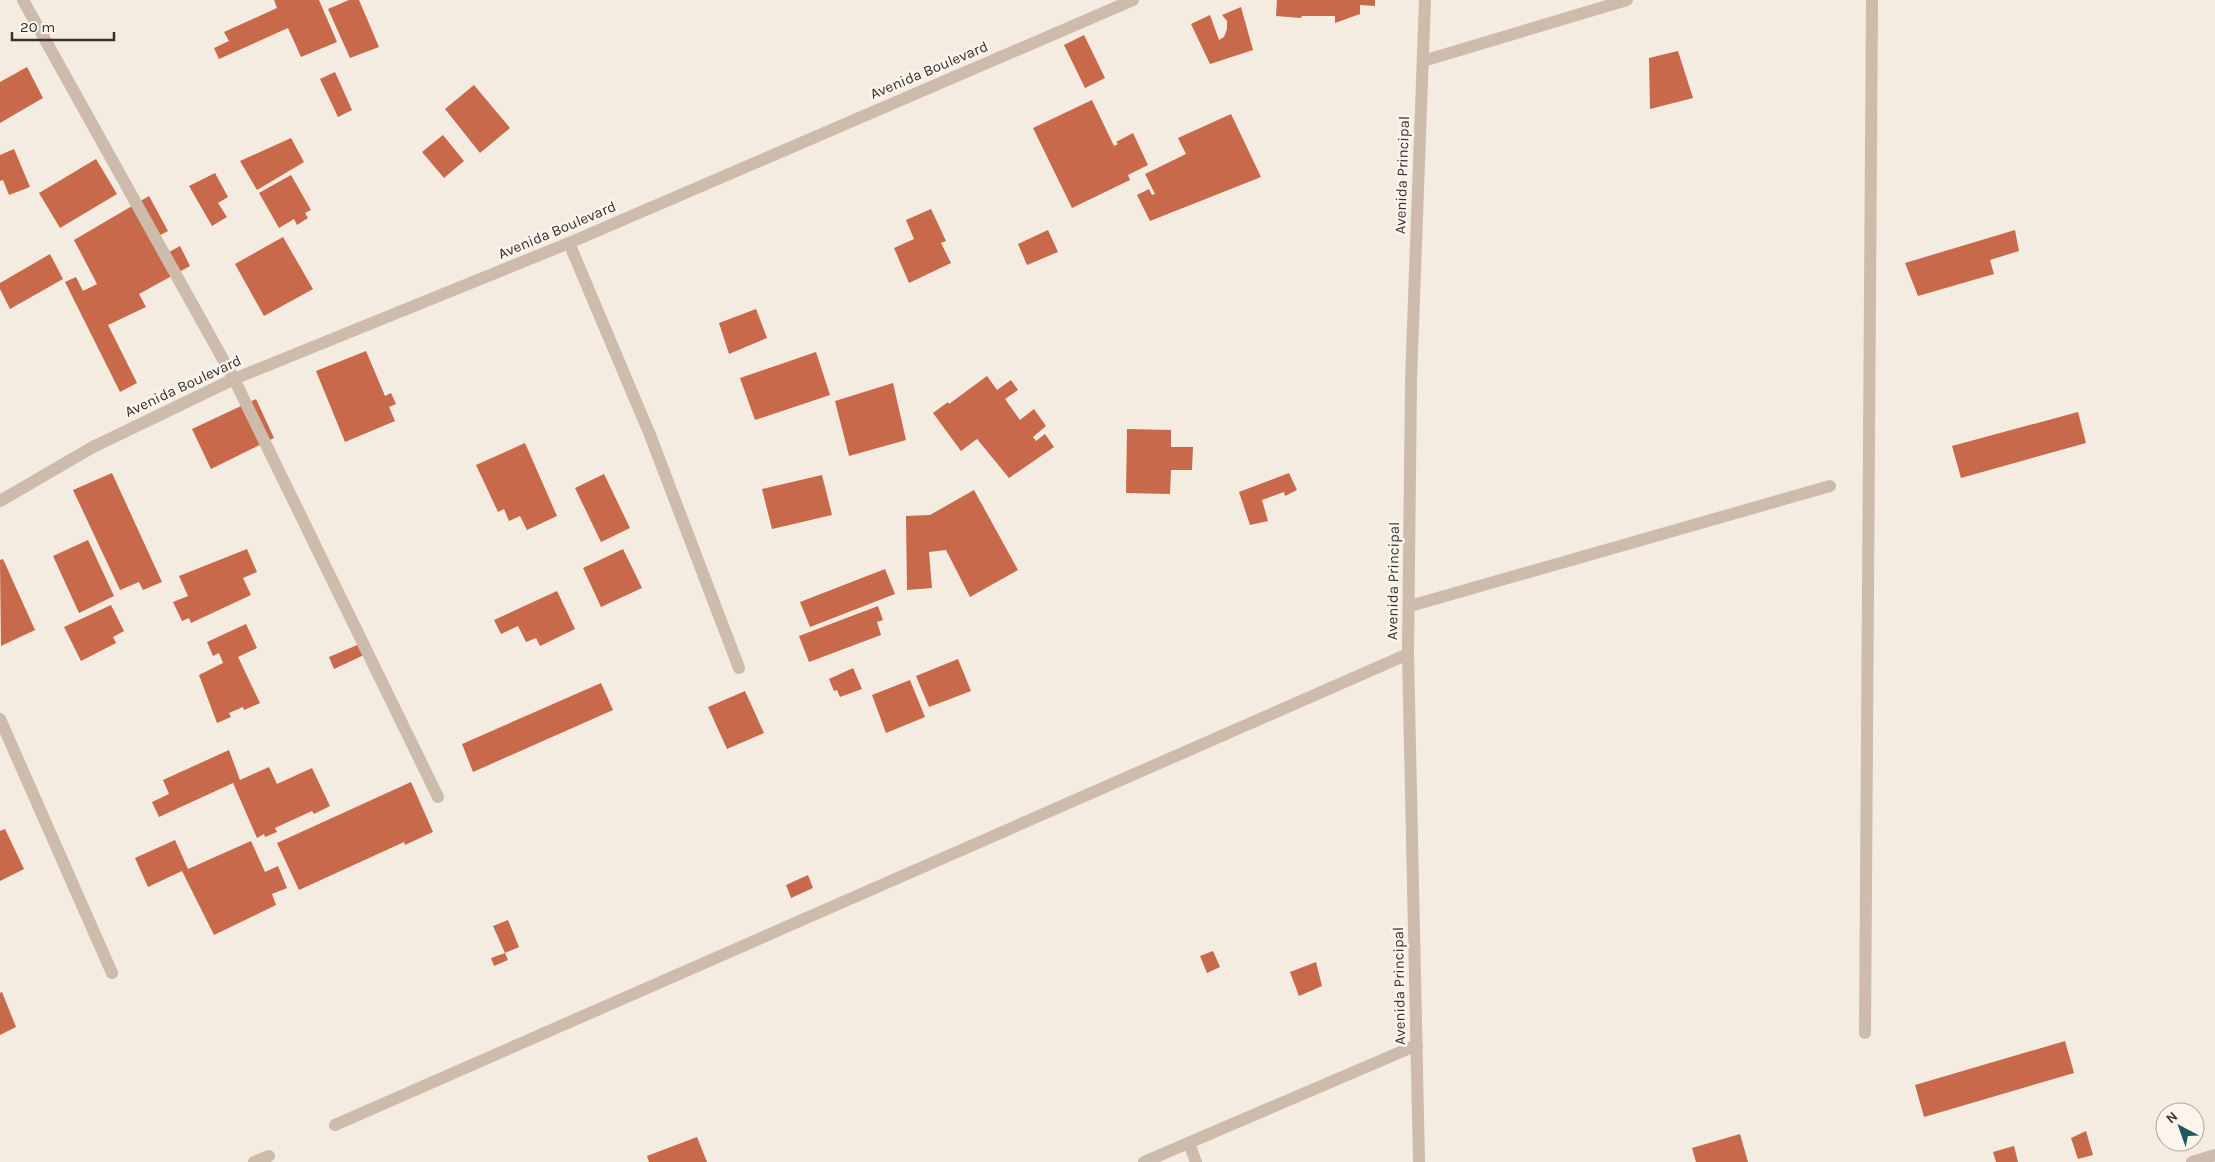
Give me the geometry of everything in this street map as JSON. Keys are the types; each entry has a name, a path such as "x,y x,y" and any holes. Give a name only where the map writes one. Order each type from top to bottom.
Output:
{"street":[{"path":"23,0 234,380 438,797"},
{"name":"Avenida Boulevard","path":"0,501 93,447 234,380 569,243 1133,0"},
{"name":"Avenida Principal","path":"1419,1162 1408,654 1411,380 1425,0"},
{"path":"1423,61 1627,0"},
{"path":"1865,1033 1872,0"},
{"path":"569,243 650,435 739,668"},
{"path":"1410,606 1830,486"},
{"path":"335,1124 1408,654"},
{"path":"0,719 112,973"},
{"path":"1144,1162 1417,1045"},
{"path":"1189,1143 1196,1162"},
{"path":"254,1162 269,1156"},
{"path":"2192,1162 2215,1156"}],"building":[{"path":"274,0 319,0 337,42 301,57 288,28 219,59 214,48 229,41 224,32 277,8"},
{"path":"349,0 359,0 379,47 350,58 328,9"},
{"path":"1277,0 1375,0 1375,6 1360,5 1360,14 1335,23 1335,16 1302,16 1301,18 1276,16"},
{"path":"1241,7 1253,50 1210,64 1191,24 1210,15 1219,40 1224,37 1227,29 1227,21 1222,15"},
{"path":"1084,35 1105,78 1085,88 1064,45"},
{"path":"1678,51 1693,98 1650,109 1649,58"},
{"path":"27,67 43,98 0,123 0,82"},
{"path":"335,72 352,110 338,117 320,79"},
{"path":"474,85 510,128 480,153 445,109"},
{"path":"1092,100 1114,146 1118,144 1116,142 1133,133 1148,165 1128,175 1130,180 1072,208 1033,128"},
{"path":"1231,114 1261,177 1150,221 1137,195 1149,189 1152,195 1155,194 1145,174 1186,154 1178,138"},
{"path":"443,135 464,161 444,178 422,152"},
{"path":"291,138 304,162 257,190 240,161"},
{"path":"14,149 30,187 9,195 3,180 0,181 0,155"},
{"path":"96,159 117,194 60,228 39,193"},
{"path":"215,173 228,197 218,203 227,217 212,226 189,186"},
{"path":"291,175 311,210 305,213 308,218 297,225 294,219 279,228 259,193"},
{"path":"149,196 168,231 151,240 160,257 180,246 190,266 139,294 146,307 108,325 137,383 120,392 65,282 76,277 83,291 97,284 74,240"},
{"path":"931,209 946,241 941,243 951,263 909,283 894,248 914,239 906,220"},
{"path":"1048,230 1058,252 1027,265 1018,244"},
{"path":"2015,230 2019,251 1990,260 1994,274 1918,296 1905,263"},
{"path":"283,237 313,289 264,316 235,264"},
{"path":"50,254 63,279 10,309 0,289 0,283"},
{"path":"756,309 767,338 729,354 719,323"},
{"path":"366,351 385,396 391,393 396,404 389,407 395,421 345,442 316,371"},
{"path":"816,352 830,395 755,420 740,378"},
{"path":"987,376 997,390 1011,380 1018,390 1005,399 1020,420 1034,409 1046,426 1033,437 1036,441 1045,434 1054,447 1009,478 977,439 961,451 933,413 948,402 949,404"},
{"path":"893,383 906,440 849,456 835,401"},
{"path":"256,399 274,438 211,469 192,429"},
{"path":"2078,412 2086,443 1961,478 1952,446"},
{"path":"1127,429 1171,430 1171,447 1193,447 1192,470 1171,470 1170,494 1126,493"},
{"path":"525,443 557,516 527,530 520,516 509,521 504,509 498,512 476,465"},
{"path":"112,473 162,582 143,590 139,582 120,590 73,490"},
{"path":"1289,473 1297,490 1285,496 1284,492 1262,500 1268,521 1250,525 1239,492"},
{"path":"604,474 630,528 601,542 575,488"},
{"path":"822,475 832,515 772,529 762,489"},
{"path":"974,490 1018,570 970,597 946,550 929,552 932,588 907,590 906,516 930,515"},
{"path":"88,540 114,596 79,613 53,556"},
{"path":"247,549 257,572 243,578 251,595 191,623 189,618 182,621 173,602 188,596 179,576"},
{"path":"623,549 642,588 601,607 583,568"},
{"path":"3,559 35,630 1,646 0,560"},
{"path":"885,569 895,594 810,627 800,602"},
{"path":"557,591 575,629 540,646 536,638 526,642 518,626 501,634 494,620"},
{"path":"111,605 124,631 113,637 116,643 81,661 64,627"},
{"path":"878,606 883,620 877,622 881,635 809,662 799,636"},
{"path":"246,624 257,648 238,657 260,703 244,710 243,707 229,713 231,717 217,723 199,675 223,663 219,653 213,656 207,642"},
{"path":"362,643 366,654 334,669 329,657"},
{"path":"958,659 971,691 929,707 916,676"},
{"path":"853,668 862,689 840,697 837,690 834,691 829,679"},
{"path":"910,680 925,717 886,733 872,695"},
{"path":"601,683 613,710 473,772 462,744"},
{"path":"745,691 764,733 727,749 708,707"},
{"path":"229,750 240,780 269,767 277,784 312,768 330,806 314,814 312,811 275,828 277,832 265,837 264,834 257,838 233,783 159,817 152,802 169,794 163,780"},
{"path":"411,782 433,832 405,845 404,842 299,890 277,843"},
{"path":"5,829 24,869 0,881 0,831"},
{"path":"175,840 188,869 251,841 265,872 278,866 287,888 272,894 276,905 214,935 182,871 148,887 135,858"},
{"path":"808,875 813,888 791,898 786,885"},
{"path":"508,920 519,947 505,953 493,926"},
{"path":"1213,951 1220,967 1207,973 1200,956"},
{"path":"505,953 508,960 494,966 491,958"},
{"path":"1316,962 1322,986 1299,996 1290,972"},
{"path":"2,992 16,1027 0,1035 0,993"},
{"path":"2065,1041 2074,1073 1924,1117 1915,1085"},
{"path":"2086,1131 2093,1155 2078,1159 2071,1138"},
{"path":"1740,1134 1748,1162 1696,1162 1692,1148"},
{"path":"697,1137 707,1162 649,1162 647,1156"},
{"path":"2014,1146 2018,1162 1996,1162 1993,1152"}]}
